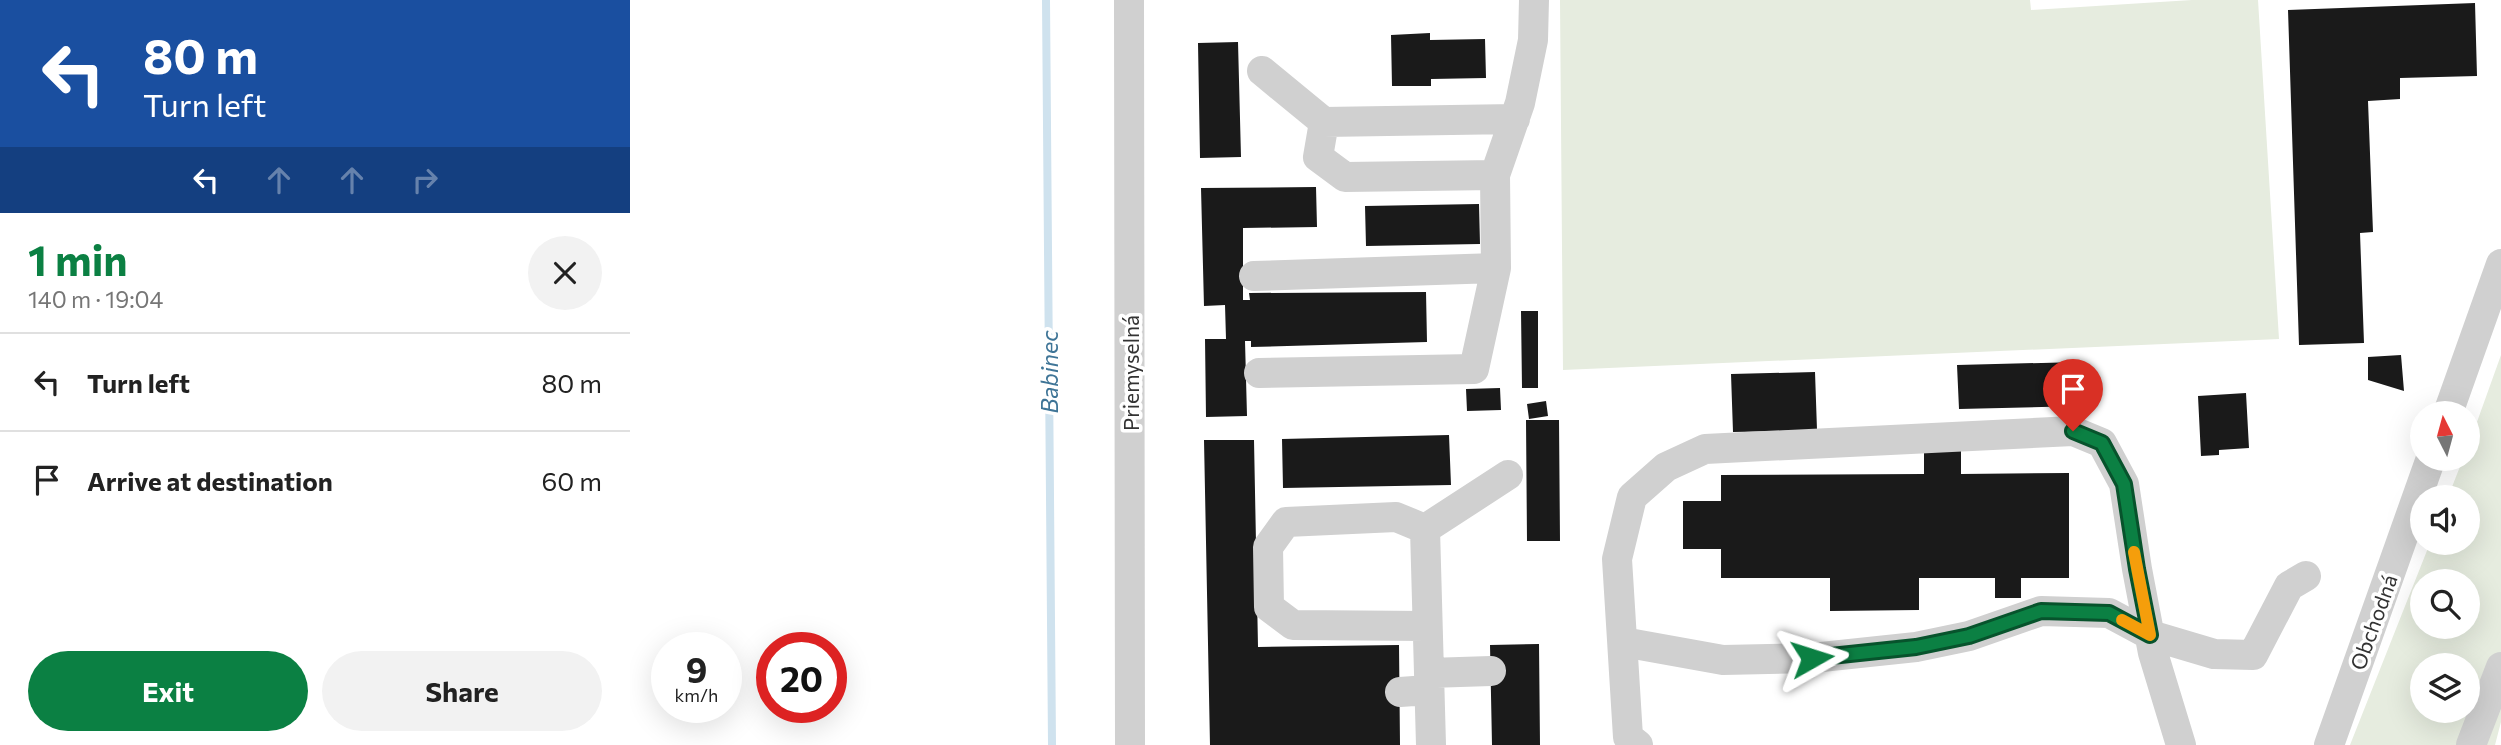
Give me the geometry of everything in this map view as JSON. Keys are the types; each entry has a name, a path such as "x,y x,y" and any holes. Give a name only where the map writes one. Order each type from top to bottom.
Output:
{"street":[{"name":"Priemyselná","path":"1129,0 1130,745"},
{"path":"1259,373 1474,369 1496,268 1495,175 1520,103 1533,40 1534,0"},
{"path":"1262,71 1324,122 1515,119"},
{"path":"1324,122 1318,157 1345,177 1495,175"},
{"path":"2452,401 2501,264"},
{"path":"1254,276 1496,268"},
{"path":"1630,742 1617,559 1632,497 1667,467 1705,449 2073,431 2102,443 2124,484 2150,635 2181,745"},
{"name":"Obchodná","path":"2329,745 2426,471"},
{"path":"1425,529 1508,475"},
{"path":"1425,529 1396,517 1286,522 1268,547 1269,607 1293,625 1426,626"},
{"path":"1425,529 1426,626 1419,685 1430,745"},
{"path":"1623,642 1723,660 1812,658 1916,647 1969,636 2041,611 2109,613 2150,635 2214,654 2253,655 2289,586 2306,576"},
{"path":"2471,745 2501,667"},
{"path":"1419,685 1491,671"}],"shaded area":[{"path":"1560,0 2030,0 2031,10 2192,0 2258,0 2279,339 1563,370"},
{"path":"2501,355 2501,722 2495,745 2350,745 2410,594 2410,639 2480,639 2480,569 2420,569 2425,555 2480,555 2480,485 2453,485 2458,471 2480,471 2480,414"}],"building":[{"path":"2475,3 2477,76 2400,78 2400,99 2368,101 2373,232 2360,233 2364,343 2299,345 2288,10"},
{"path":"1430,33 1430,40 1485,39 1486,78 1431,79 1431,86 1392,86 1391,35"},
{"path":"1238,42 1241,157 1200,158 1198,43"},
{"path":"1316,187 1317,227 1243,228 1243,300 1250,300 1249,293 1426,292 1427,342 1251,347 1251,341 1245,341 1247,416 1206,417 1205,339 1226,339 1225,305 1204,306 1201,188"},
{"path":"1479,204 1480,244 1366,246 1365,206"},
{"path":"1521,311 1538,311 1538,388 1522,388"},
{"path":"2401,355 2404,391 2368,380 2368,357"},
{"path":"2080,362 2081,406 1959,409 1957,365"},
{"path":"1815,372 1817,430 1733,432 1731,374"},
{"path":"1500,388 1501,410 1467,411 1466,389"},
{"path":"2246,393 2249,448 2219,450 2219,455 2201,456 2198,396"},
{"path":"1546,401 1548,416 1529,419 1527,404"},
{"path":"1526,420 1559,420 1560,541 1527,541"},
{"path":"1449,435 1451,485 1283,488 1282,439"},
{"path":"1204,440 1254,440 1258,647 1399,645 1400,745 1210,745"},
{"path":"1924,446 1961,447 1961,474 2069,473 2069,578 2021,578 2021,598 1995,598 1995,578 1919,578 1919,610 1830,611 1830,578 1721,578 1721,549 1683,549 1683,501 1721,501 1721,475 1924,474"},
{"path":"1539,644 1540,745 1492,745 1490,645"}],"waterway":[{"name":"Babinec","path":"1046,0 1052,745"}],"slow traffic":[{"path":"2122,620 2150,635 2134,552"}],"route":[{"path":"1812,658 1916,647 1969,636 2041,611 2109,613 2150,635 2124,484 2102,443 2073,431"}]}
